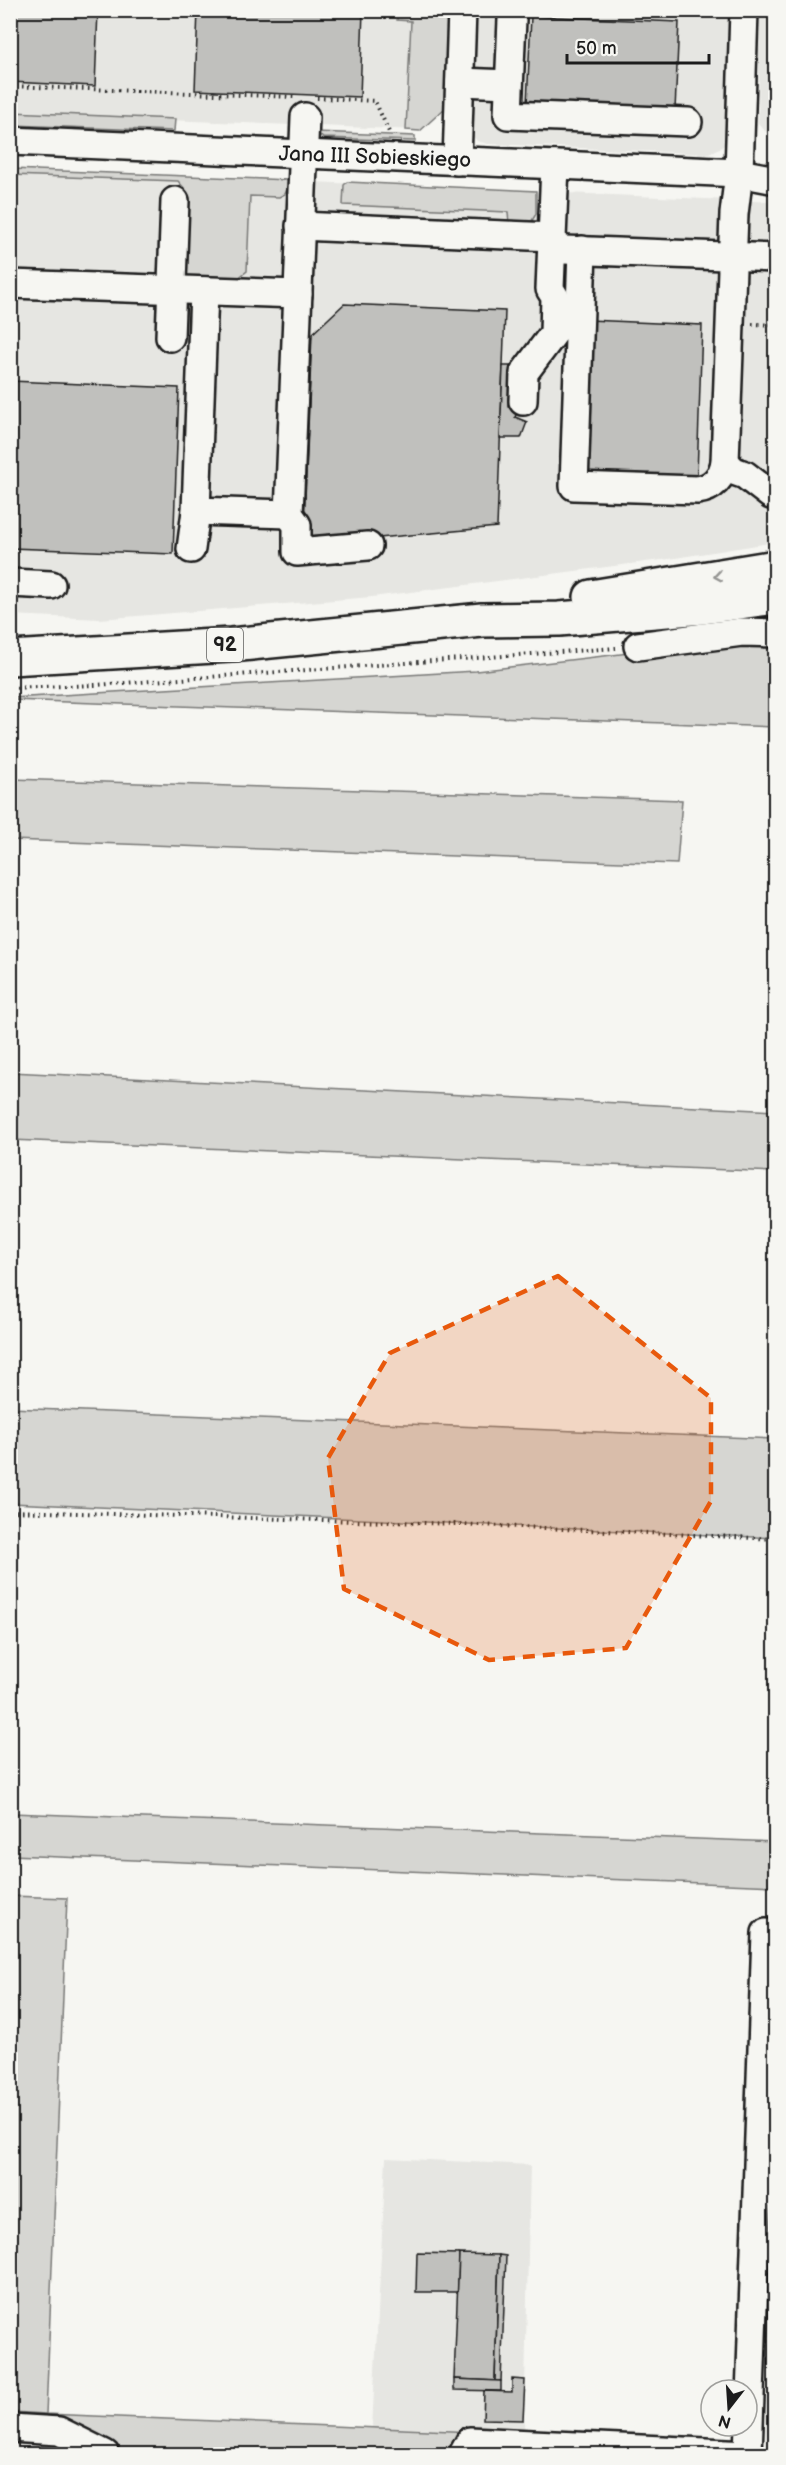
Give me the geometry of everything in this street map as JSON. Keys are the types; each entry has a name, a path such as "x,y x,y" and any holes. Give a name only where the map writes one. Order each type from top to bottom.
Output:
{"main road":[{"name":"92","path":"482,621 557,602 776,567"},
{"name":"92","path":"10,658 231,645 482,621 604,616 776,597"}],"street":[{"path":"457,161 462,10"},
{"path":"735,468 732,256 739,173 744,10"},
{"path":"512,19 508,115 688,122"},
{"path":"460,82 509,84"},
{"path":"304,117 289,514 297,525 297,552 368,546"},
{"name":"Jana III Sobieskiego","path":"10,141 739,173 776,180"},
{"path":"524,402 524,373 554,333 555,297 550,288 555,165"},
{"name":"Jana III Sobieskiego","path":"739,173 776,169"},
{"path":"170,337 175,201"},
{"path":"300,226 552,243 582,250 776,258"},
{"path":"582,250 574,486 702,489 716,482 724,470 735,468 771,495"},
{"path":"10,284 298,294"},
{"path":"191,549 196,511 204,291"},
{"path":"196,511 289,514"},
{"path":"10,583 51,585"},
{"path":"638,646 742,632 776,633"},
{"path":"463,2454 470,2441 748,2454 766,1934"},
{"path":"10,2428 59,2431 105,2454"}],"path":[{"path":"10,86 375,100 389,132"},
{"path":"10,688 107,684 638,646"},
{"path":"10,1512 446,1524 776,1539"}],"highlighted area":[{"path":"558,1276 711,1398 711,1501 626,1648 489,1660 344,1589 328,1458 390,1353"}],"shaded area":[{"path":"11,11 446,11 420,130 11,114"},
{"path":"397,11 449,11 445,108 420,131 406,130 411,21 397,20"},
{"path":"471,11 735,11 729,139 720,149 706,154 488,144 477,141 468,130"},
{"path":"760,11 775,11 775,142 758,123"},
{"path":"11,112 175,119 174,131 11,125"},
{"path":"316,132 415,136 415,141 323,138"},
{"path":"11,169 775,202 775,542 669,559 372,597 100,619 11,615"},
{"path":"11,169 288,180 289,184 285,194 279,197 250,196 247,271 238,278 197,276 196,279 181,276 185,189 178,181 11,175"},
{"path":"347,182 536,191 536,214 530,224 509,223 508,212 343,205 344,185"},
{"path":"732,641 775,643 775,727 11,700 11,698 476,671"},
{"path":"11,779 682,800 677,864 11,840"},
{"path":"11,1072 775,1111 775,1172 11,1140"},
{"path":"10,1408 775,1439 775,1538 11,1503"},
{"path":"11,1813 775,1842 775,1886 11,1855"},
{"path":"10,1896 67,1898 46,2414 11,2412"},
{"path":"386,2158 530,2165 524,2434 372,2429"},
{"path":"46,2414 524,2434 471,2454 127,2454"}],"building":[{"path":"10,10 98,10 95,86 10,82"},
{"path":"198,10 363,10 360,97 195,90"},
{"path":"531,16 679,22 675,110 527,104"},
{"path":"344,304 505,311 497,527 303,545 312,334"},
{"path":"588,320 702,325 697,476 583,471"},
{"path":"503,366 510,366 508,407 518,410 515,417 527,422 521,438 500,438"},
{"path":"10,381 179,388 173,554 10,548"},
{"path":"417,2253 459,2254 458,2292 416,2292"},
{"path":"459,2254 499,2255 495,2381 454,2379"},
{"path":"499,2255 506,2256 501,2381 495,2381"},
{"path":"454,2379 501,2381 501,2391 454,2390"},
{"path":"512,2379 525,2380 523,2420 483,2419 484,2391 512,2392"}]}
